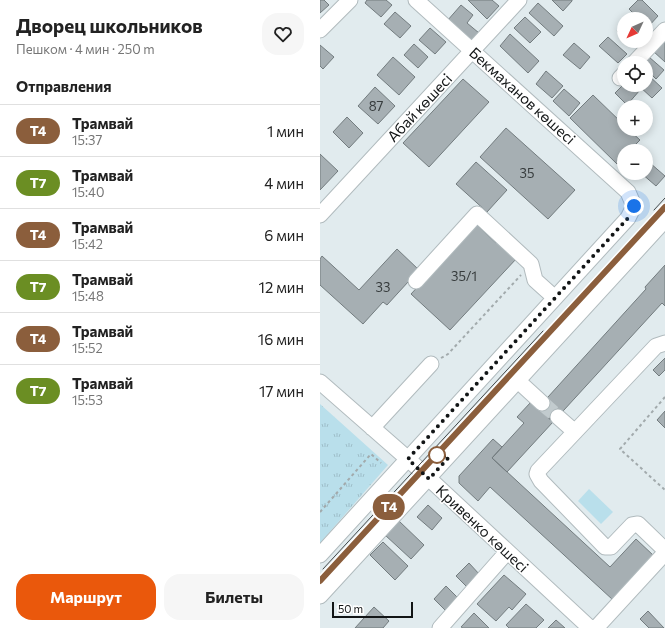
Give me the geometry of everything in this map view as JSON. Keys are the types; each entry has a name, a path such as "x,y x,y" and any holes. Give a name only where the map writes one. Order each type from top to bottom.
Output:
{"street":[{"path":"320,30 350,0"},
{"name":"Бекмаханов көшесі","path":"416,0 628,192 634,206 628,218 555,298"},
{"name":"Абай көшесі","path":"320,215 519,0"},
{"path":"641,56 665,30"},
{"path":"320,555 555,298 535,280 531,264 477,214 416,281"},
{"path":"320,596 429,479 665,220"},
{"path":"596,628 663,555 664,549 638,524 632,525 611,547 605,547 538,478 538,471 656,346 665,343"},
{"path":"372,428 431,364"},
{"path":"518,381 542,403"},
{"name":"Кривенко көшесі","path":"320,382 408,459 590,628"},
{"path":"558,417 575,432"},
{"path":"440,628 507,552"}],"path":[{"path":"431,364 448,354 531,264"},
{"path":"665,397 620,449 665,490"},
{"path":"320,512 372,454 381,463"}],"green space":[{"path":"320,404 388,465 320,543"},
{"path":"589,489 613,512 601,524 578,501"}],"building":[{"path":"320,0 324,0 329,5 320,13"},
{"path":"367,0 386,0 392,5 381,17 365,3"},
{"path":"468,0 492,0 499,6 487,19"},
{"path":"552,0 572,0 572,1 563,11"},
{"path":"638,0 642,0 658,16 653,22 653,12 632,12 629,9"},
{"path":"538,3 563,26 554,36 529,13"},
{"path":"461,5 473,15 467,23 479,33 471,42 447,21"},
{"path":"395,12 411,26 400,38 384,24"},
{"path":"525,17 541,32 530,43 514,28"},
{"path":"430,28 446,42 435,54 419,40"},
{"path":"510,34 539,61 528,73 500,46"},
{"path":"608,37 617,45 617,48 620,48 627,54 625,56 617,56 617,62 599,46"},
{"path":"665,39 665,62 653,51"},
{"path":"574,43 590,57 580,69 563,55"},
{"path":"414,44 428,57 418,68 404,55"},
{"path":"320,45 334,57 323,69 320,66"},
{"path":"393,57 415,77 399,95 377,75"},
{"path":"653,60 664,70 656,79 653,76"},
{"path":"546,71 563,86 552,98 536,84"},
{"path":"463,79 489,102 429,167 403,143"},
{"path":"653,80 662,88 652,98 646,92 653,92"},
{"path":"375,87 395,106 378,124 358,106"},
{"path":"564,89 580,103 569,116 553,101"},
{"path":"617,91 638,92 631,100 622,100 615,93"},
{"path":"593,95 617,118 617,136 636,136 640,140 636,144 617,144 617,164 570,118"},
{"path":"347,117 363,133 349,148 333,132"},
{"path":"506,128 575,190 548,219 480,157"},
{"path":"320,154 338,171 320,190"},
{"path":"476,162 507,190 487,212 456,184"},
{"path":"653,166 665,176 656,186 649,180 653,180"},
{"path":"476,224 496,243 498,241 517,258 450,330 411,294"},
{"path":"397,249 419,270 387,305 383,302 363,324 320,285 320,259 322,256 359,290"},
{"path":"665,265 665,306 662,303 553,422 538,408 646,289 645,287"},
{"path":"665,358 665,370 659,376 653,370"},
{"path":"531,402 553,422 507,472 492,458 524,423 517,417"},
{"path":"665,411 665,428 657,420"},
{"path":"493,439 502,447 492,458 610,567 636,539 654,556 613,600 490,487 478,501 459,483 459,476"},
{"path":"428,505 442,518 432,530 417,517"},
{"path":"399,521 424,545 411,559 385,535"},
{"path":"383,542 408,566 395,580 370,555"},
{"path":"469,563 480,575 468,588 456,576"},
{"path":"504,575 526,594 512,610 509,607 496,621 477,604"},
{"path":"446,586 458,598 446,611 434,599"},
{"path":"526,604 544,620 536,628 509,628 506,625"},
{"path":"374,607 389,621 383,628 355,628"},
{"path":"648,611 664,628 649,628 640,619"},
{"path":"474,613 489,628 461,627"},
{"path":"556,620 565,628 548,628"}],"tunnel":[{"path":"542,403 558,417"}],"tram line":[{"path":"654,210 665,198"},
{"path":"320,581 665,207"},
{"name":"T4","path":"320,581 665,207"},
{"path":"323,569 543,331"}],"route":[{"path":"437,455 449,457 429,479 408,459 628,218 634,206"}]}
